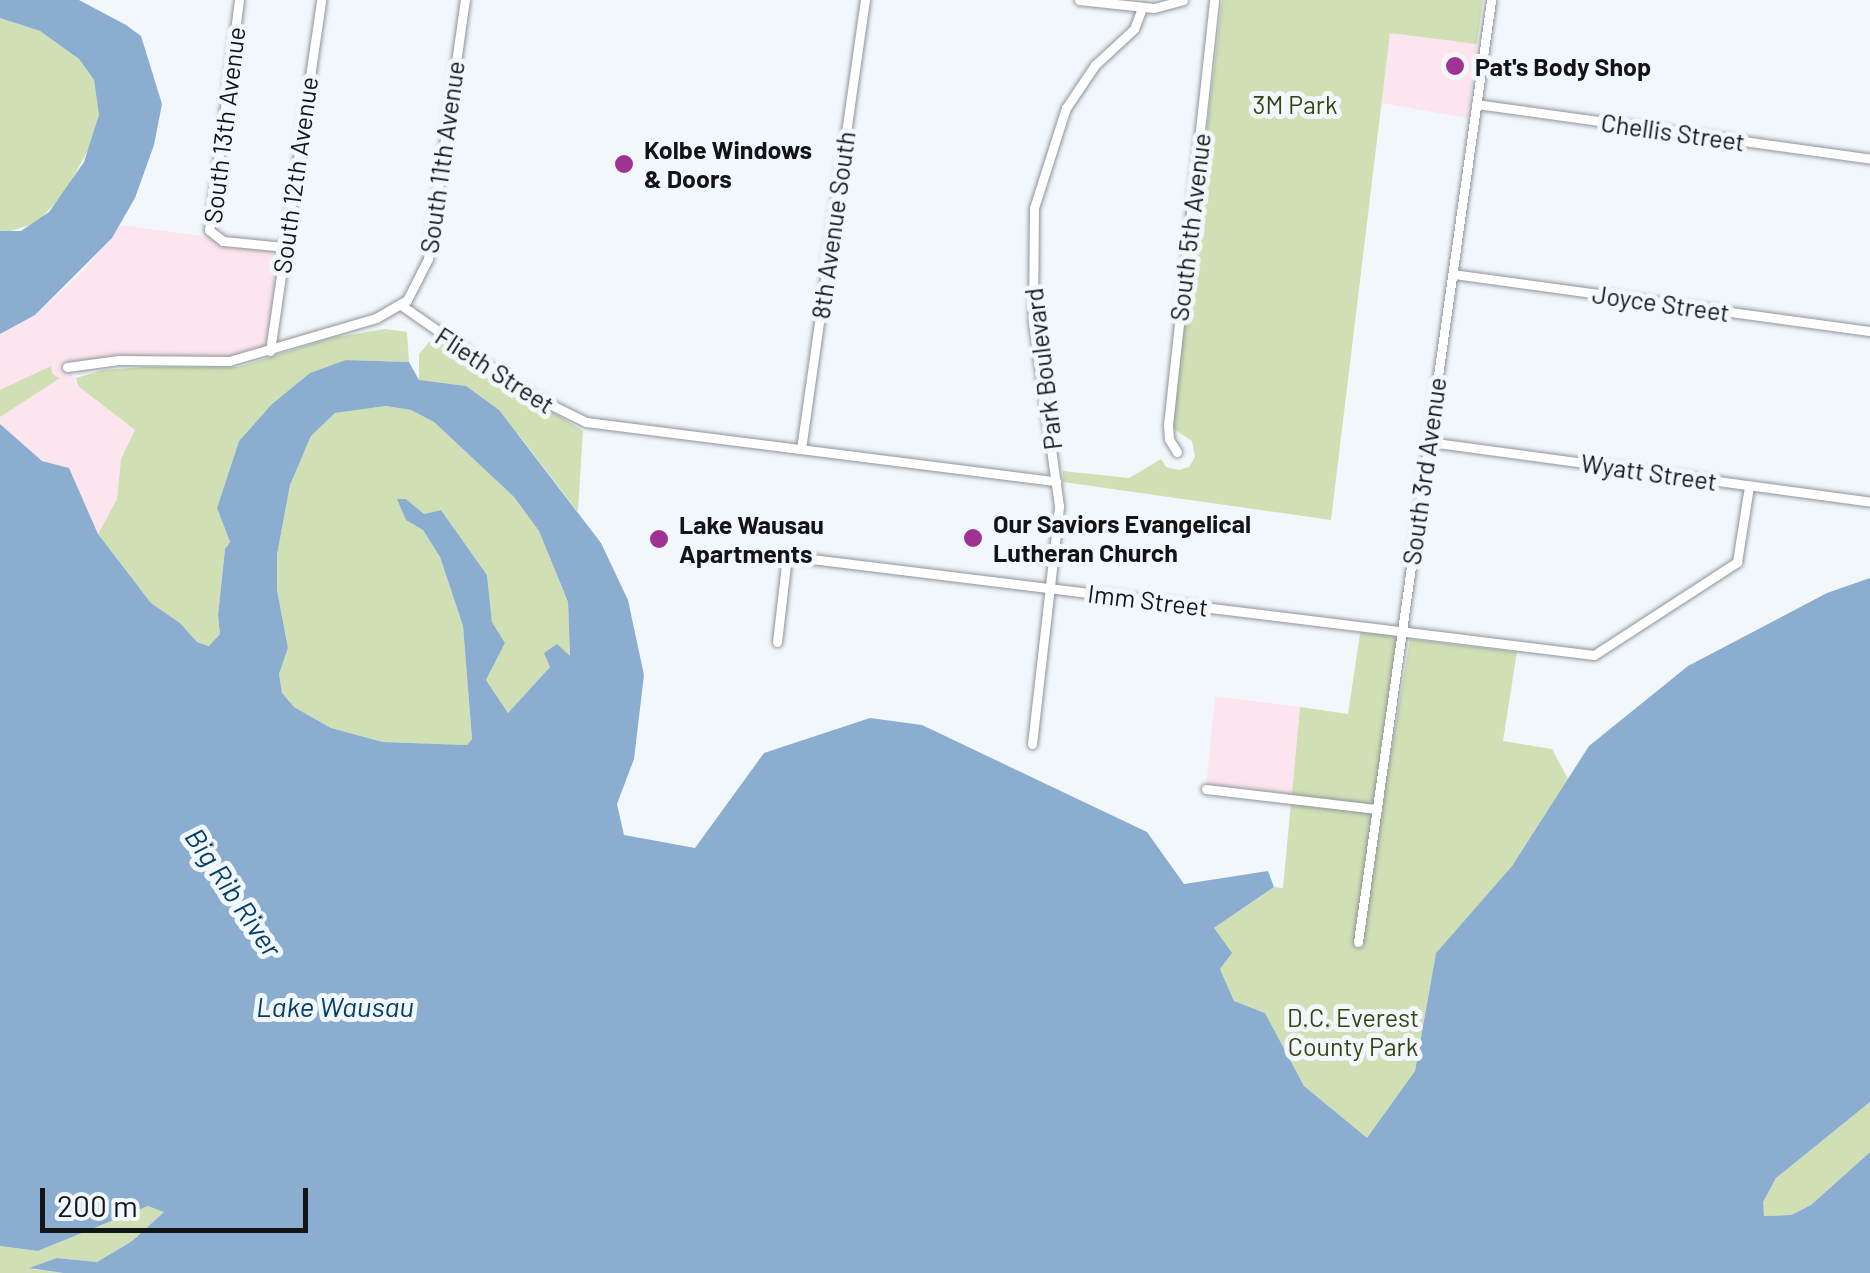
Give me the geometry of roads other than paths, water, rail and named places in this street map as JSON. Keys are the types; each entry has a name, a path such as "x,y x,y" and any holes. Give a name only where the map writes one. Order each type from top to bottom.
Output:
{"street":[{"name":"South 13th Avenue","path":"239,0 209,230 217,240 284,247"},
{"name":"South 12th Avenue","path":"270,351 321,0"},
{"name":"South 11th Avenue","path":"401,305 420,282 428,259 465,0"},
{"name":"8th Avenue South","path":"802,449 864,0"},
{"path":"1080,0 1142,8 1164,8 1182,0"},
{"name":"South 5th Avenue","path":"1177,452 1169,439 1168,425 1214,0"},
{"name":"South 3rd Avenue","path":"1358,942 1490,0"},
{"name":"Park Boulevard","path":"1032,744 1059,521 1033,320 1034,208 1046,158 1066,108 1095,64 1134,29 1142,8"},
{"name":"Chellis Street","path":"1476,104 1870,159"},
{"name":"Joyce Street","path":"1453,274 1870,331"},
{"path":"67,367 119,360 213,363 270,351 376,318 401,305"},
{"name":"Flieth Street","path":"401,305 563,414 586,422 1056,481"},
{"name":"Wyatt Street","path":"1428,442 1870,502"},
{"name":"Imm Street","path":"777,642 787,556 1594,656 1736,562 1749,486"},
{"path":"1206,789 1375,809"}],"water":[{"path":"0,0 79,0 126,25 141,36 162,104 154,145 135,198 112,238 35,315 0,334 0,231 21,231 49,212 84,162 99,115 94,80 79,59 40,31 0,18"},
{"name":"Lake Wausau","path":"346,360 409,362 419,380 466,386 499,410 601,543 628,600 644,675 634,759 617,804 624,835 695,848 764,753 870,718 922,725 1147,832 1184,884 1268,871 1274,887 1214,928 1232,953 1220,969 1234,1001 1265,1013 1304,1086 1367,1138 1415,1071 1436,953 1512,866 1589,746 1688,666 1827,593 1870,578 1870,1102 1776,1178 1763,1202 1764,1216 1791,1215 1811,1205 1870,1152 1870,1273 63,1273 29,1268 57,1258 97,1262 132,1241 164,1212 148,1206 38,1251 0,1246 0,424 42,461 69,468 98,534 151,603 180,623 197,642 209,646 220,634 218,615 225,549 230,542 217,508 239,441 271,405 310,373","holes":["386,406 411,410 434,422 514,497 539,531 568,602 570,656 557,644 544,653 550,667 508,713 486,680 505,643 492,622 487,575 441,510 424,514 406,499 397,499 406,520 423,530 440,557 463,626 472,739 467,745 383,742 331,728 294,707 282,693 279,674 288,648 277,590 277,555 290,485 311,436 335,413"]}],"place":[{"name":"Pat's Body Shop","path":"1455,66"},
{"name":"Kolbe Windows & Doors","path":"624,164"},
{"name":"Our Saviors Evangelical Lutheran Church","path":"973,538"},
{"name":"Lake Wausau Apartments","path":"659,539"}],"park label":[{"name":"3M Park","path":"1295,104"},
{"name":"D.C. Everest County Park","path":"1353,1032"}],"water label":[{"name":"Big Rib River","path":"234,892"}]}
